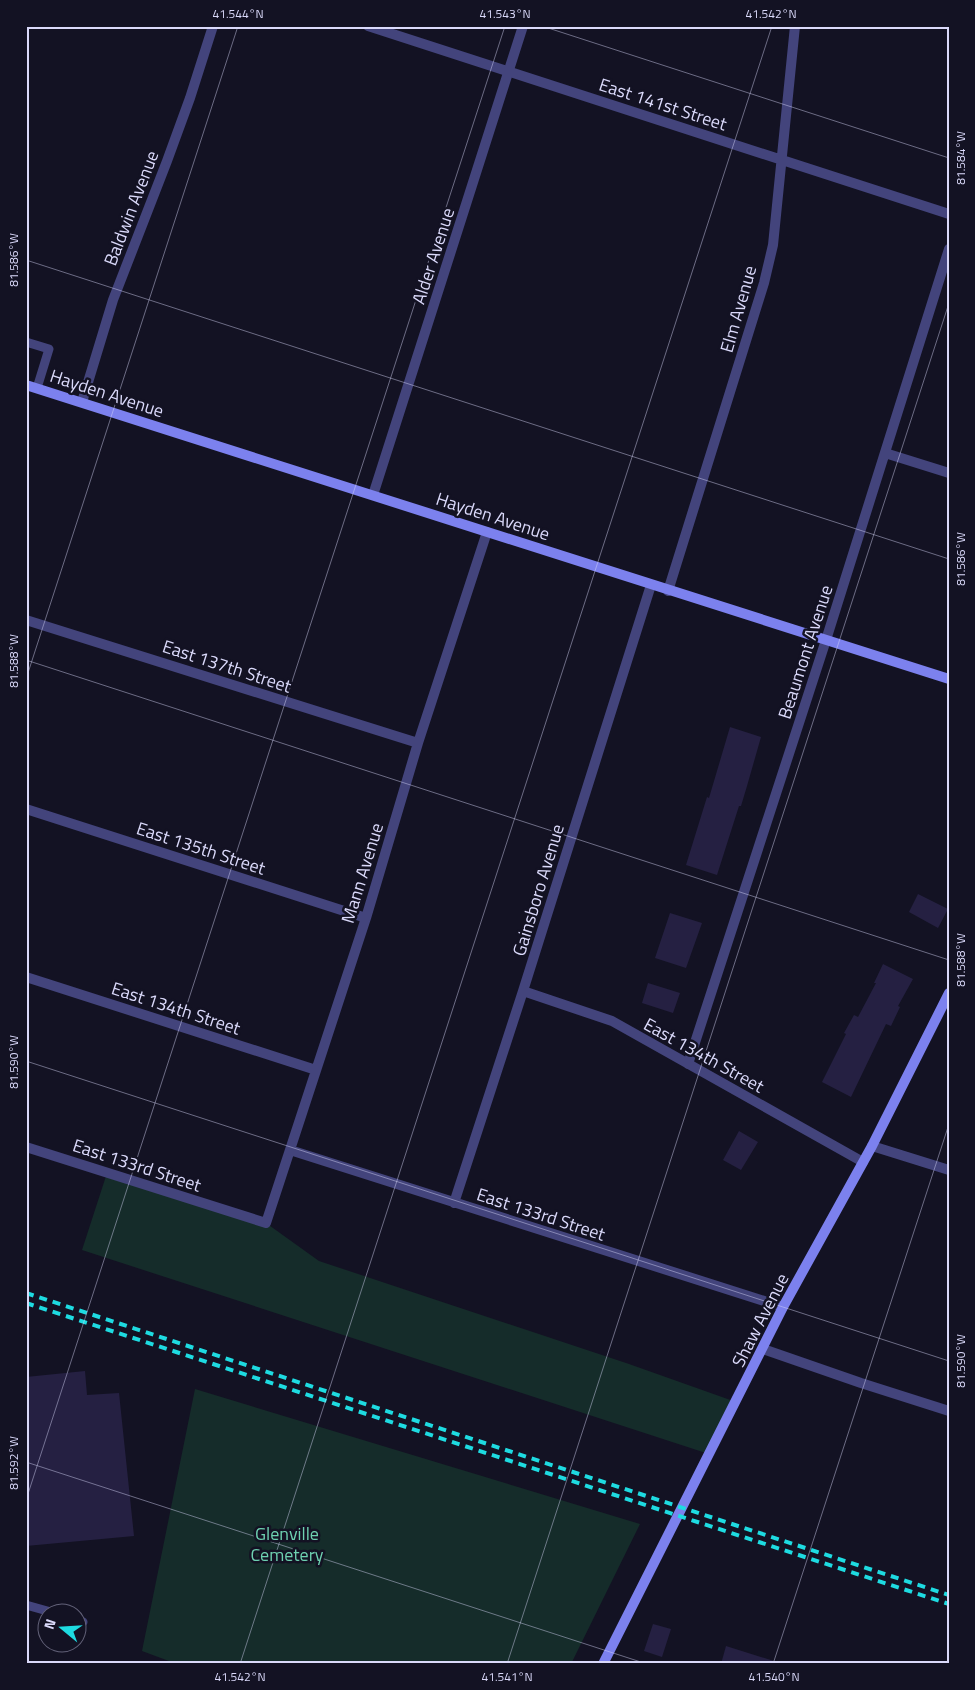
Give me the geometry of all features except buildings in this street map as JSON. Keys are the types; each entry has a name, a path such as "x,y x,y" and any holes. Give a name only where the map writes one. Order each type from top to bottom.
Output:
{"street":[{"name":"Baldwin Avenue","path":"82,402 113,300 190,98 213,26"},
{"name":"East 141st Street","path":"368,26 949,214"},
{"name":"Alder Avenue","path":"373,495 523,26"},
{"name":"Elm Avenue","path":"668,591 764,283 772,245 795,26"},
{"name":"Beaumont Avenue","path":"688,1064 826,640 949,249"},
{"name":"Hayden Avenue","path":"26,385 949,679"},
{"path":"885,453 949,473"},
{"name":"Mann Avenue","path":"266,1223 366,918 418,743 487,532"},
{"name":"Gainsboro Avenue","path":"454,1203 651,585"},
{"name":"East 137th Street","path":"26,620 418,743"},
{"name":"East 135th Street","path":"26,809 366,918"},
{"name":"East 134th Street","path":"26,977 316,1070"},
{"name":"East 134th Street","path":"523,991 612,1022 863,1162"},
{"name":"Shaw Avenue","path":"603,1664 783,1307 872,1146 949,993"},
{"path":"872,1146 949,1170"},
{"name":"East 133rd Street","path":"26,1147 266,1223"},
{"name":"East 133rd Street","path":"290,1150 783,1307"},
{"path":"763,1348 861,1383 949,1411"}],"lane":[{"path":"26,342 50,349 37,388"}],"green space":[{"path":"107,1173 266,1223 319,1261 629,1364 736,1402 709,1454 82,1250"},
{"name":"Glenville Cemetery","path":"195,1389 640,1524 571,1664 177,1664 142,1651"}],"railway":[{"path":"26,1293 949,1595"},
{"path":"26,1303 949,1604"}]}
